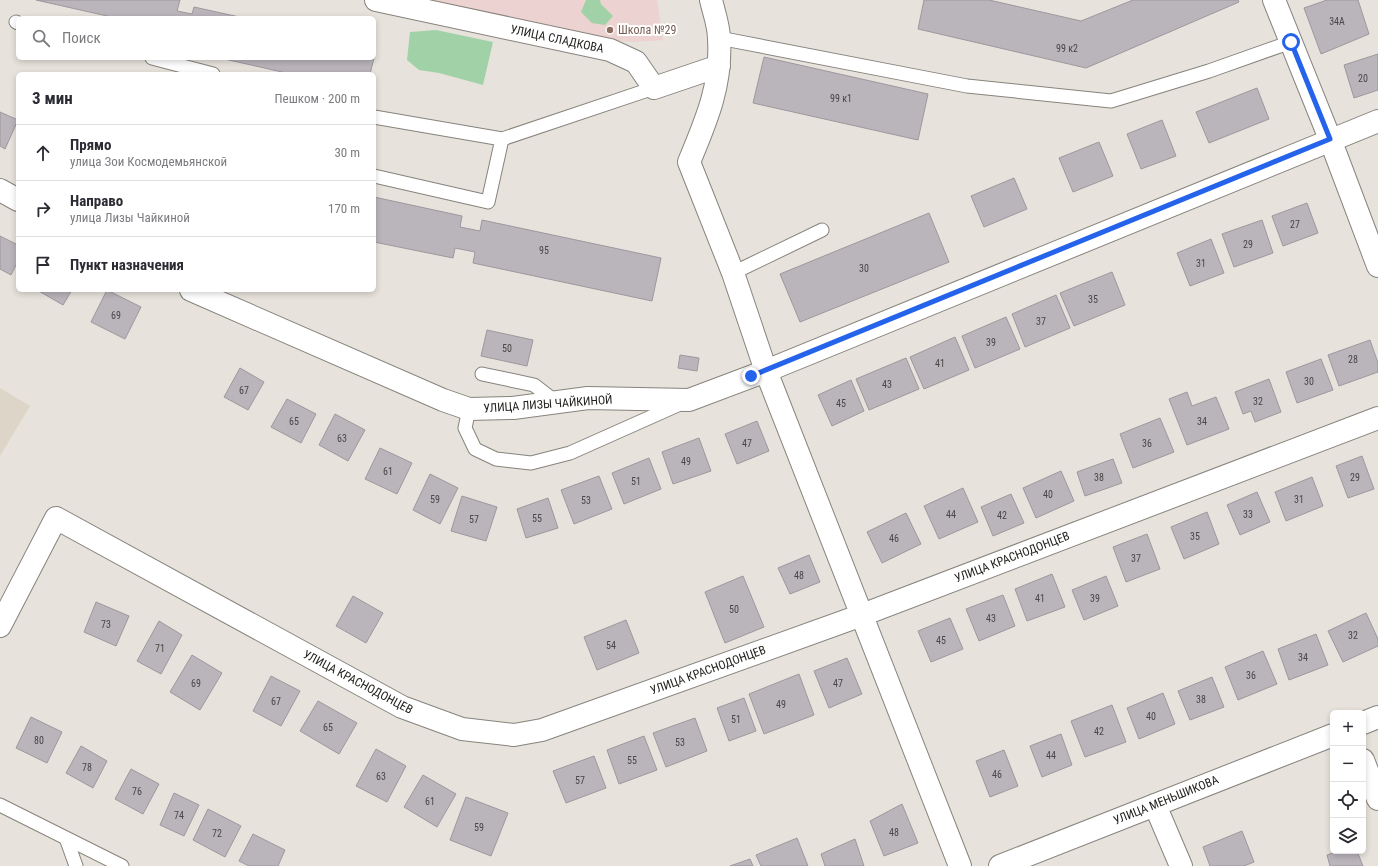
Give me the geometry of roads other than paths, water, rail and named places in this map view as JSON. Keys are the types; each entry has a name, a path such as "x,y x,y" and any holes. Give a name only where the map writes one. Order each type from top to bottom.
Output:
{"street":[{"name":"УЛИЦА СЛАДКОВА","path":"376,0 610,50 636,62 654,88"},
{"path":"711,0 719,38 719,66 712,106 689,162 733,273 766,371 960,866"},
{"path":"1274,0 1330,139 1378,266"},
{"path":"654,88 719,66"},
{"name":"УЛИЦА ЛИЗЫ ЧАЙКИНОЙ","path":"196,292 436,397 469,409 513,408 588,398 689,400 766,371 1330,139 1378,121"},
{"path":"0,190 16,199"},
{"name":"УЛИЦА КРАСНОДОНЦЕВ","path":"0,626 56,518 402,707 462,729 514,735 542,730 862,615 1378,418"},
{"path":"1366,722 1378,717"},
{"name":"УЛИЦА МЕНЬШИКОВА","path":"1000,866 1330,736"},
{"path":"1366,768 1378,799"},
{"path":"1155,805 1181,866"}],"lane":[{"path":"719,38 967,86 1111,101 1209,71 1291,42"},
{"path":"160,60 204,72"},
{"path":"376,117 502,140 654,88"},
{"path":"376,176 488,202 502,140"},
{"path":"733,273 822,230"},
{"path":"482,374 534,385 556,402"},
{"path":"469,409 465,428 475,449 496,459 531,463 570,453 689,400"},
{"path":"0,805 122,866"},
{"path":"66,838 76,866"}],"place":[{"name":"Школа №29","path":"610,30"}]}
